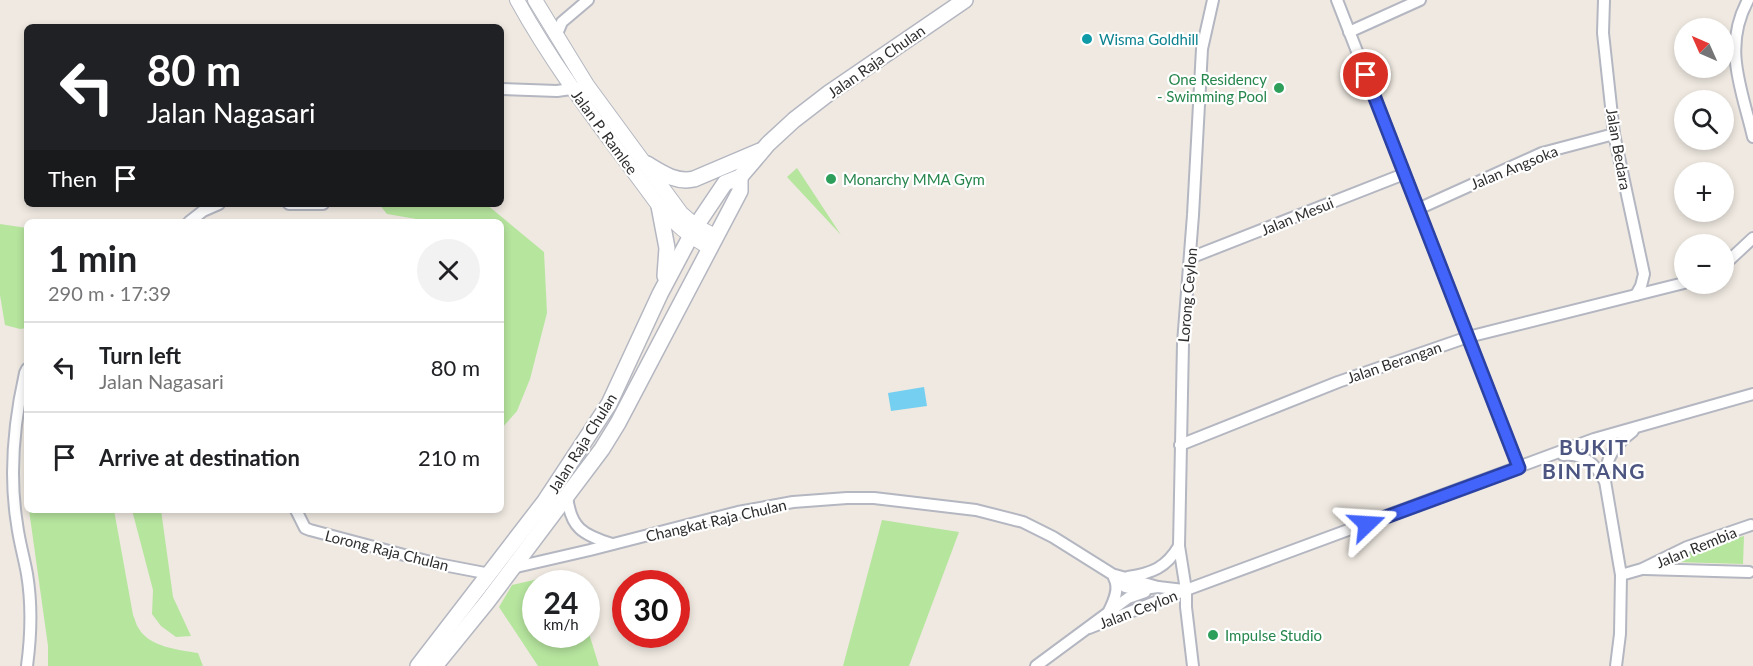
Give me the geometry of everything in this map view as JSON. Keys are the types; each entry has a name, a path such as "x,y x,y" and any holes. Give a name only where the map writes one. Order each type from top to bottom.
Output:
{"main road":[{"name":"Jalan Raja Chulan","path":"418,666 545,501 609,404 660,294 693,231 725,183 740,177 762,150 794,120 829,93 965,0"},
{"path":"647,164 672,178 684,181 694,179 762,150"},
{"name":"Jalan Raja Chulan","path":"435,666 602,449 618,423 740,190 740,177"},
{"path":"659,206 667,248 666,271 660,294"}],"street":[{"name":"Jalan P. Ramlee","path":"517,0 537,35 574,90 670,220 712,242"},
{"name":"Jalan P. Ramlee","path":"534,0 587,85 647,164 693,231"},
{"path":"556,36 562,22 588,0"},
{"name":"Lorong Ceylon","path":"1193,666 1186,590 1179,546 1180,445 1184,329 1202,49 1213,0"},
{"path":"1337,0 1519,468"},
{"path":"1349,32 1419,0"},
{"name":"Jalan Bedara","path":"1604,0 1603,33 1614,134 1643,266 1642,280 1636,295"},
{"path":"1748,0 1737,27 1735,56 1738,83 1751,116 1753,137"},
{"path":"504,89 574,90 587,85"},
{"name":"Jalan Angsoka","path":"1418,209 1542,153 1614,134"},
{"name":"Jalan Mesui","path":"1190,258 1404,174"},
{"path":"193,219 213,207"},
{"path":"1734,256 1753,238"},
{"name":"Jalan Berangan","path":"1180,445 1338,382 1468,337 1674,286"},
{"path":"24,381 17,410 12,479 17,524 27,576 31,626 27,666"},
{"name":"Jalan Ceylon","path":"1089,628 1594,439 1753,394"},
{"path":"1616,666 1620,634 1621,575 1605,470 1612,450 1638,427"},
{"path":"1549,457 1571,454 1584,457 1596,466 1605,481"},
{"path":"567,495 569,512 575,523 595,538 612,544"},
{"name":"Changkat Raja Chulan","path":"512,568 692,522 793,502 874,498 976,510 1023,522 1039,529 1112,574 1125,587 1136,590 1158,587"},
{"name":"Lorong Raja Chulan","path":"298,513 305,528 310,530 438,564 490,574"},
{"name":"Jalan Rembia","path":"1621,575 1642,569 1687,547 1751,525"},
{"path":"1125,577 1158,568 1171,559 1179,546"},
{"name":"Jalan Rembia","path":"1642,569 1749,572"},
{"name":"Jalan Ceylon","path":"1109,611 1117,590 1117,582 1112,574"},
{"name":"Changkat Raja Chulan","path":"1112,574 1158,587 1186,590"},
{"name":"Jalan Ceylon","path":"1036,666 1128,598 1158,587"}],"green space":[{"path":"797,168 841,235 787,177"},
{"path":"381,207 490,207 544,252 547,313 530,379 517,411 504,426 504,219 416,219 387,214"},
{"path":"0,224 24,228 24,328 5,325 0,295"},
{"path":"29,513 115,513 133,615 138,627 144,635 157,644 198,653 203,666 48,666 48,646"},
{"path":"133,513 161,513 173,597 191,636 176,637 161,626 152,614 153,590"},
{"path":"882,520 959,532 909,666 843,666"},
{"path":"1744,536 1743,564 1675,562 1674,555"},
{"path":"522,583 522,642 499,607 512,585"},
{"path":"526,648 593,648 599,666 538,666"}],"water":[{"path":"924,387 927,406 891,411 888,393"}],"place":[{"name":"Wisma Goldhill","path":"1087,39"},
{"name":"One Residency - Swimming Pool","path":"1279,88"},
{"name":"Monarchy MMA Gym","path":"831,179"},
{"name":"Impulse Studio","path":"1213,635"}],"district":[{"name":"BUKIT BINTANG","path":"1594,458"}],"route":[{"path":"1366,75 1519,468 1367,524"}]}
